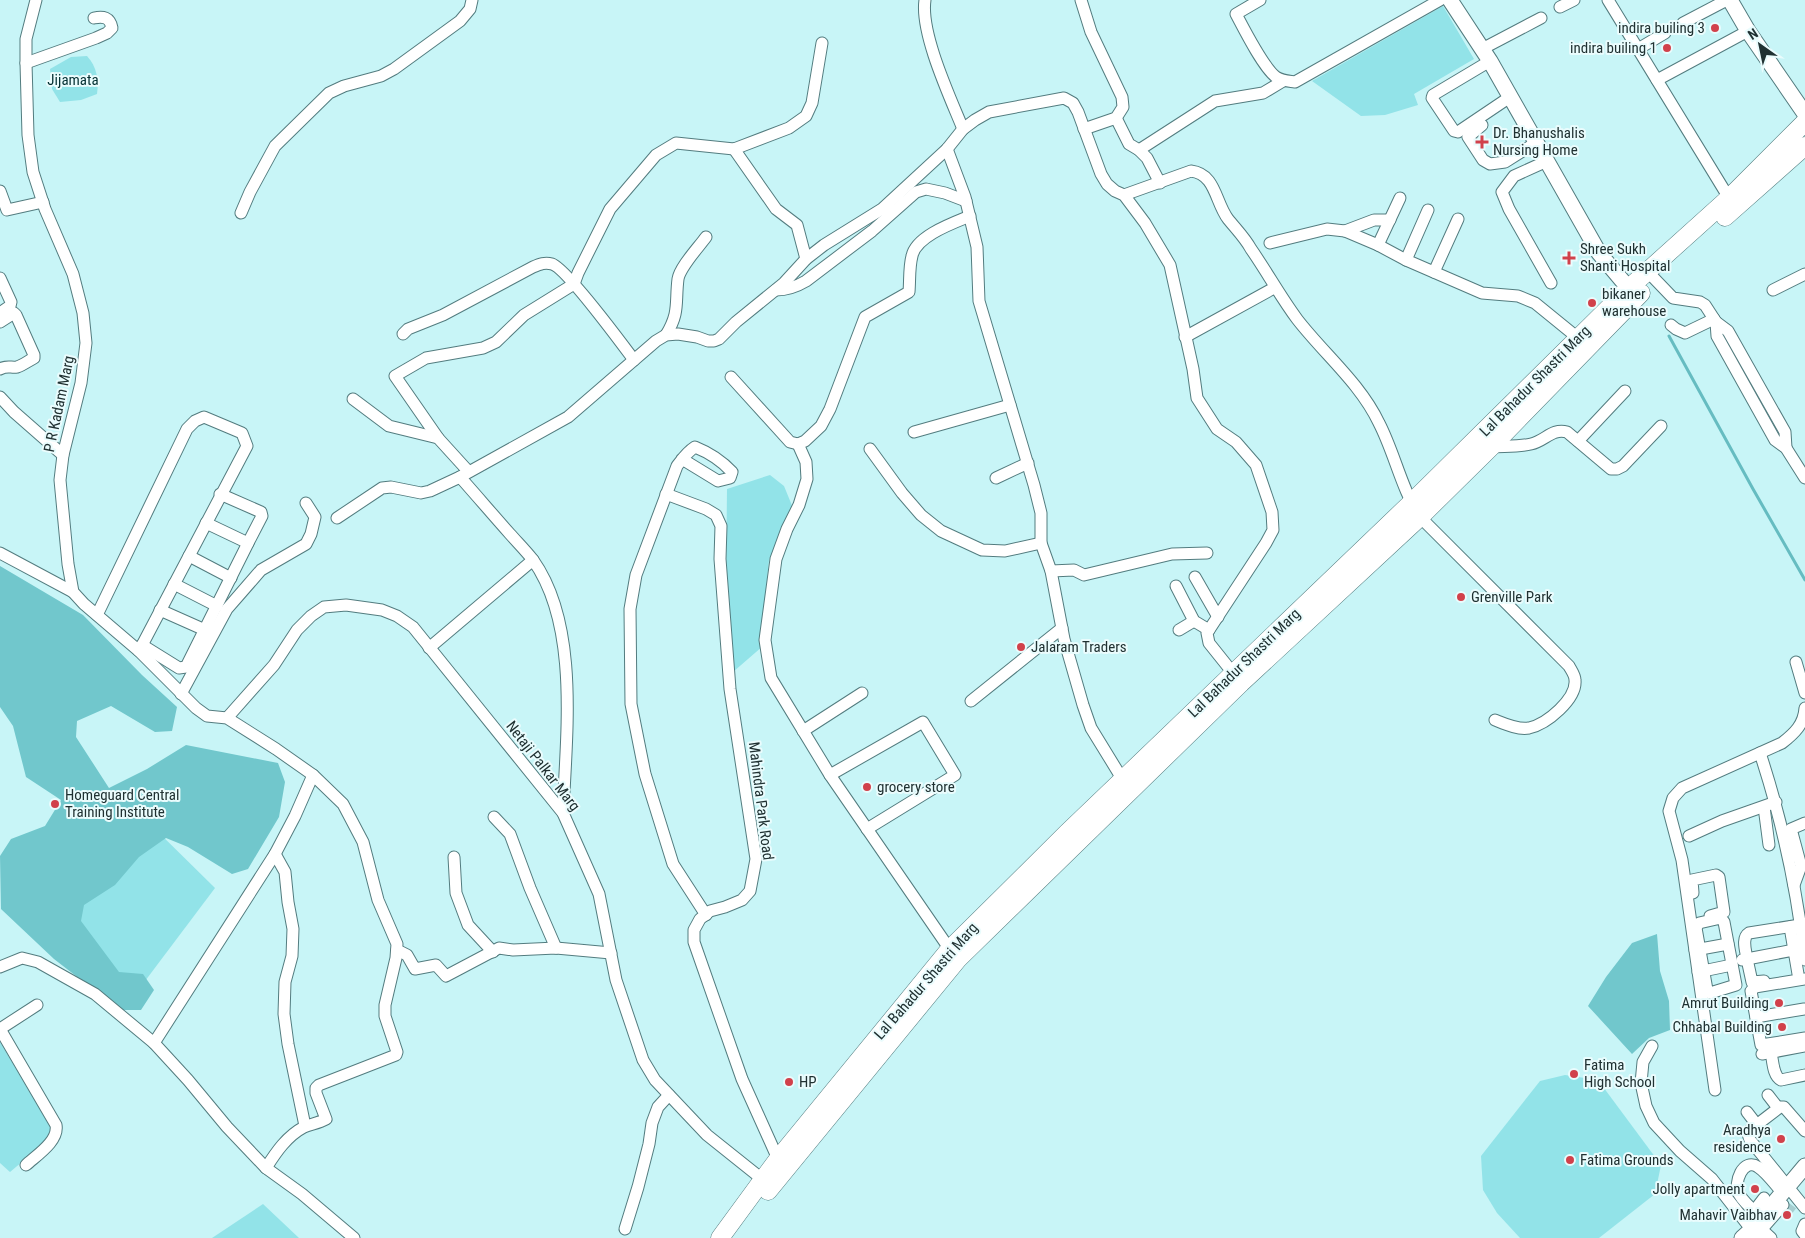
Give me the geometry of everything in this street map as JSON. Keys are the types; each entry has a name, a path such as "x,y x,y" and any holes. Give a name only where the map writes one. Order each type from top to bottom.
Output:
{"main road":[{"name":"Lal Bahadur Shastri Marg","path":"1652,276 1805,122"},
{"name":"Lal Bahadur Shastri Marg","path":"1416,510 1578,338 1805,146"},
{"name":"Lal Bahadur Shastri Marg","path":"720,1238 768,1183 954,955 1237,678 1416,510 1491,447 1633,293"},
{"name":"Lal Bahadur Shastri Marg","path":"734,1238 768,1183 778,1159 862,1067"}],"street":[{"name":"P R Kadam Marg","path":"36,0 26,39 28,135 33,172 43,202 73,274 83,313 86,343 81,383 63,456 60,480 68,564 73,592"},
{"path":"241,213 275,146 330,93 344,86 382,76 394,69 460,22 470,9 472,0"},
{"path":"925,0 927,33 944,84 963,129"},
{"path":"1081,0 1091,32 1122,97 1123,108 1116,118 1084,129"},
{"path":"1260,0 1236,14 1255,49 1274,76 1295,82 1440,0"},
{"path":"1450,0 1486,55 1599,253 1633,293"},
{"path":"1560,8 1574,0"},
{"path":"1608,0 1729,198"},
{"path":"1683,23 1729,0 1805,114"},
{"path":"26,63 96,38 107,33 112,28 112,23 108,18 102,16 94,18"},
{"path":"1512,100 1458,132 1454,131 1432,98 1433,94 1486,55 1541,18"},
{"path":"1657,80 1748,31"},
{"path":"1638,49 1665,33"},
{"path":"563,813 567,716 566,665 558,618 549,587 533,560 464,474 396,376 426,358 483,348 496,342 524,315 574,284 610,209 656,155 676,143 734,149 790,128 806,116 812,103 822,43"},
{"path":"1139,150 1215,101 1263,93 1284,80"},
{"path":"337,518 382,488 391,487 421,493 430,491 568,417 656,340 666,335 678,334 714,342 784,283 806,259 824,245 882,209 947,148 963,129 990,112 1064,98 1073,103 1101,174 1107,184 1124,195 1145,223 1170,265 1198,398 1217,429 1236,442 1256,465 1272,512 1273,530 1207,633 1209,643 1237,678"},
{"path":"1512,100 1470,133 1469,141 1483,160 1490,164 1505,162 1537,142"},
{"path":"1116,118 1129,144 1147,158 1160,183"},
{"path":"947,148 970,216 977,246 979,301 1028,463 1041,513 1041,543 1052,571 1062,628 1083,705 1092,728 1126,786"},
{"path":"734,149 776,209 797,225 806,259"},
{"path":"1547,161 1514,176 1502,192 1508,209 1551,283"},
{"path":"1124,195 1191,171 1200,172 1210,182 1226,216 1251,248 1274,288 1298,320 1360,392 1379,423 1416,510 1569,666 1575,678 1575,687 1571,698 1546,719 1530,728 1516,727 1495,720"},
{"path":"776,290 797,287 806,281 872,231 916,192 926,189 945,193 966,201"},
{"path":"0,191 7,210 43,202"},
{"path":"1378,245 1400,198"},
{"path":"1406,260 1428,210"},
{"path":"731,377 790,442 798,444 805,441 820,426 830,410 865,318 910,292 912,254 920,243 934,232 970,216"},
{"path":"1434,272 1458,219"},
{"path":"1345,231 1374,220 1390,220"},
{"path":"1270,243 1327,229 1345,231 1482,294 1518,296 1536,303 1578,338"},
{"path":"666,335 672,325 676,310 680,272 706,237"},
{"path":"403,334 408,329 443,315 543,263 553,264 574,284 634,360"},
{"path":"1773,290 1805,274"},
{"path":"1652,276 1673,298 1700,302 1705,305 1715,320 1728,331 1785,432 1786,448"},
{"path":"0,278 11,302 10,306 0,312"},
{"path":"1185,337 1274,288"},
{"path":"0,322 14,313 34,355 34,358 22,365 14,368 8,366 0,369"},
{"path":"1671,325 1685,333 1715,320"},
{"path":"1715,320 1717,336 1774,440 1786,448 1805,478"},
{"path":"1722,345 1733,339"},
{"path":"1741,379 1752,373"},
{"path":"1578,441 1625,391"},
{"path":"0,397 63,456"},
{"path":"353,399 389,426 438,438"},
{"path":"914,432 1010,405"},
{"path":"97,615 187,429 195,421 204,417 242,433 247,446 220,494 141,648"},
{"path":"1491,447 1530,444 1542,441 1549,434 1561,430 1567,432 1611,469 1617,469 1623,466 1661,426"},
{"path":"798,444 806,462 808,479 776,559 765,640 771,678 830,775 954,955"},
{"path":"870,449 902,493 921,515 941,531 982,550 1005,550 1041,543"},
{"path":"682,459 677,466 636,575 630,609 631,704 645,774 673,864 706,914 700,919 694,930 694,942 742,1079 778,1159"},
{"path":"996,478 1028,463"},
{"path":"0,553 73,592 97,615 141,648 179,668 183,668 186,667 262,516 261,512 220,494"},
{"name":"Mahindra Park Road","path":"666,494 706,509 716,515 721,526 720,559 730,689 756,859 750,891 742,900 706,914"},
{"path":"181,694 227,609 262,570 306,544 311,534 315,517 306,503"},
{"path":"206,523 248,543"},
{"path":"1052,571 1074,570 1084,575 1172,554 1207,553"},
{"path":"189,556 231,578"},
{"path":"429,648 533,560"},
{"path":"1195,577 1218,617"},
{"path":"174,584 217,606"},
{"path":"1176,586 1194,622 1209,630"},
{"name":"Netaji Palkar Marg","path":"227,718 274,665 297,630 311,616 324,607 346,605 382,610 397,616 413,627 563,813 599,894 616,980 643,1060 656,1080 707,1135 768,1183"},
{"path":"160,610 205,630"},
{"path":"1179,630 1194,622"},
{"path":"971,701 1062,628"},
{"path":"141,648 181,694 196,708 208,716 227,718 313,775 343,804 363,842 378,900 397,944 385,1005 385,1016 397,1052 396,1055 319,1085 316,1088 316,1093 326,1119 305,1126 287,1140 266,1168"},
{"path":"1796,662 1805,693"},
{"path":"803,731 862,693"},
{"path":"1715,1090 1694,919 1682,860 1669,811 1672,798 1682,788 1760,753 1794,734 1804,720 1805,708"},
{"path":"830,775 923,722 955,775 867,829"},
{"path":"1760,753 1782,824 1794,887 1795,926 1803,975"},
{"path":"154,1043 275,854 295,816 313,775"},
{"path":"1689,836 1722,821 1776,802"},
{"path":"1764,806 1769,844"},
{"path":"494,817 510,834 530,888 556,948"},
{"path":"1755,831 1782,824"},
{"path":"1794,887 1803,865 1790,829 1805,824"},
{"path":"275,854 285,872 293,929 292,956 285,982 284,1014 288,1044 305,1126"},
{"path":"454,857 456,893 468,925 493,952"},
{"path":"1794,887 1805,878"},
{"path":"1698,950 1697,925 1721,918 1724,922 1736,985 1710,993 1707,990 1701,971"},
{"path":"1795,926 1746,935 1744,939 1747,959 1751,979 1754,982 1803,975"},
{"path":"1698,950 1728,944"},
{"path":"397,950 407,955 415,969 436,965 446,976 499,948 513,950 556,948 611,953"},
{"path":"1701,971 1747,959 1799,949"},
{"path":"1799,949 1805,960"},
{"path":"0,967 22,958 38,962 95,994 154,1043 227,1127 266,1168 302,1194 354,1238"},
{"path":"1803,975 1753,988 1752,991 1761,1045 1805,1038"},
{"path":"26,1165 54,1139 58,1132 56,1125 0,1029 37,1005"},
{"path":"1756,1016 1805,1008"},
{"path":"1652,1046 1643,1062 1640,1083 1646,1106 1654,1123 1680,1151 1712,1179 1755,1226 1771,1238"},
{"path":"1805,1046 1766,1053 1778,1079 1805,1075"},
{"path":"625,1229 649,1144 652,1123 658,1106 669,1095"},
{"path":"1768,1095 1778,1108"},
{"path":"1780,1198 1748,1134 1757,1124 1778,1108 1784,1107 1805,1131"},
{"path":"1747,1112 1757,1124"},
{"path":"1755,1226 1738,1190 1738,1176 1746,1167 1752,1165 1758,1166 1780,1198 1803,1218 1802,1231 1805,1234"},
{"path":"1755,1226 1805,1166"}],"green space":[{"path":"1443,6 1474,59 1414,94 1418,105 1385,115 1361,116 1312,81"},
{"name":"Jijamata","path":"87,56 96,74 97,94 81,100 60,102 52,89 50,69 71,57"},
{"path":"770,475 784,486 793,508 769,560 761,638 763,646 733,672 726,584 727,489"},
{"path":"150,824 215,888 136,993 64,926"},
{"path":"0,1042 52,1130 41,1146 10,1172 0,1163"},
{"name":"Fatima Grounds","path":"1565,1075 1598,1080 1661,1165 1655,1194 1599,1238 1520,1238 1497,1213 1483,1190 1481,1156 1540,1081"},
{"path":"263,1204 299,1238 212,1238"}],"shaded area":[{"path":"0,566 83,615 142,675 177,707 172,731 155,732 111,706 77,721 76,737 109,788 147,769 186,745 278,763 285,782 279,817 248,869 232,874 188,847 166,838 139,857 115,885 84,905 81,921 119,972 143,974 154,990 141,1010 120,1010 54,959 1,909 0,856 11,839 45,826 61,800 26,777 13,726 0,707"},
{"path":"1657,934 1660,971 1669,1001 1670,1030 1649,1038 1632,1054 1588,1006 1606,977 1632,943"}],"waterway":[{"path":"1669,336 1805,580"}],"tunnel":[{"path":"1784,1206 1797,1216"}],"place":[{"name":"indira builing 3","path":"1715,28"},
{"name":"indira builing 1","path":"1667,48"},
{"name":"Dr. Bhanushalis Nursing Home","path":"1482,142"},
{"name":"Shree Sukh Shanti Hospital","path":"1569,258"},
{"name":"bikaner warehouse","path":"1592,303"},
{"name":"Grenville Park","path":"1461,597"},
{"name":"Jalaram Traders","path":"1021,647"},
{"name":"grocery store","path":"867,787"},
{"name":"Homeguard Central Training Institute","path":"55,804"},
{"name":"Amrut Building","path":"1779,1003"},
{"name":"Chhabal Building","path":"1782,1027"},
{"name":"Fatima High School","path":"1574,1074"},
{"name":"HP","path":"789,1082"},
{"name":"Aradhya residence","path":"1781,1139"},
{"name":"Fatima Grounds","path":"1570,1160"},
{"name":"Jolly apartment","path":"1755,1189"},
{"name":"Mahavir Vaibhav","path":"1787,1215"}]}
